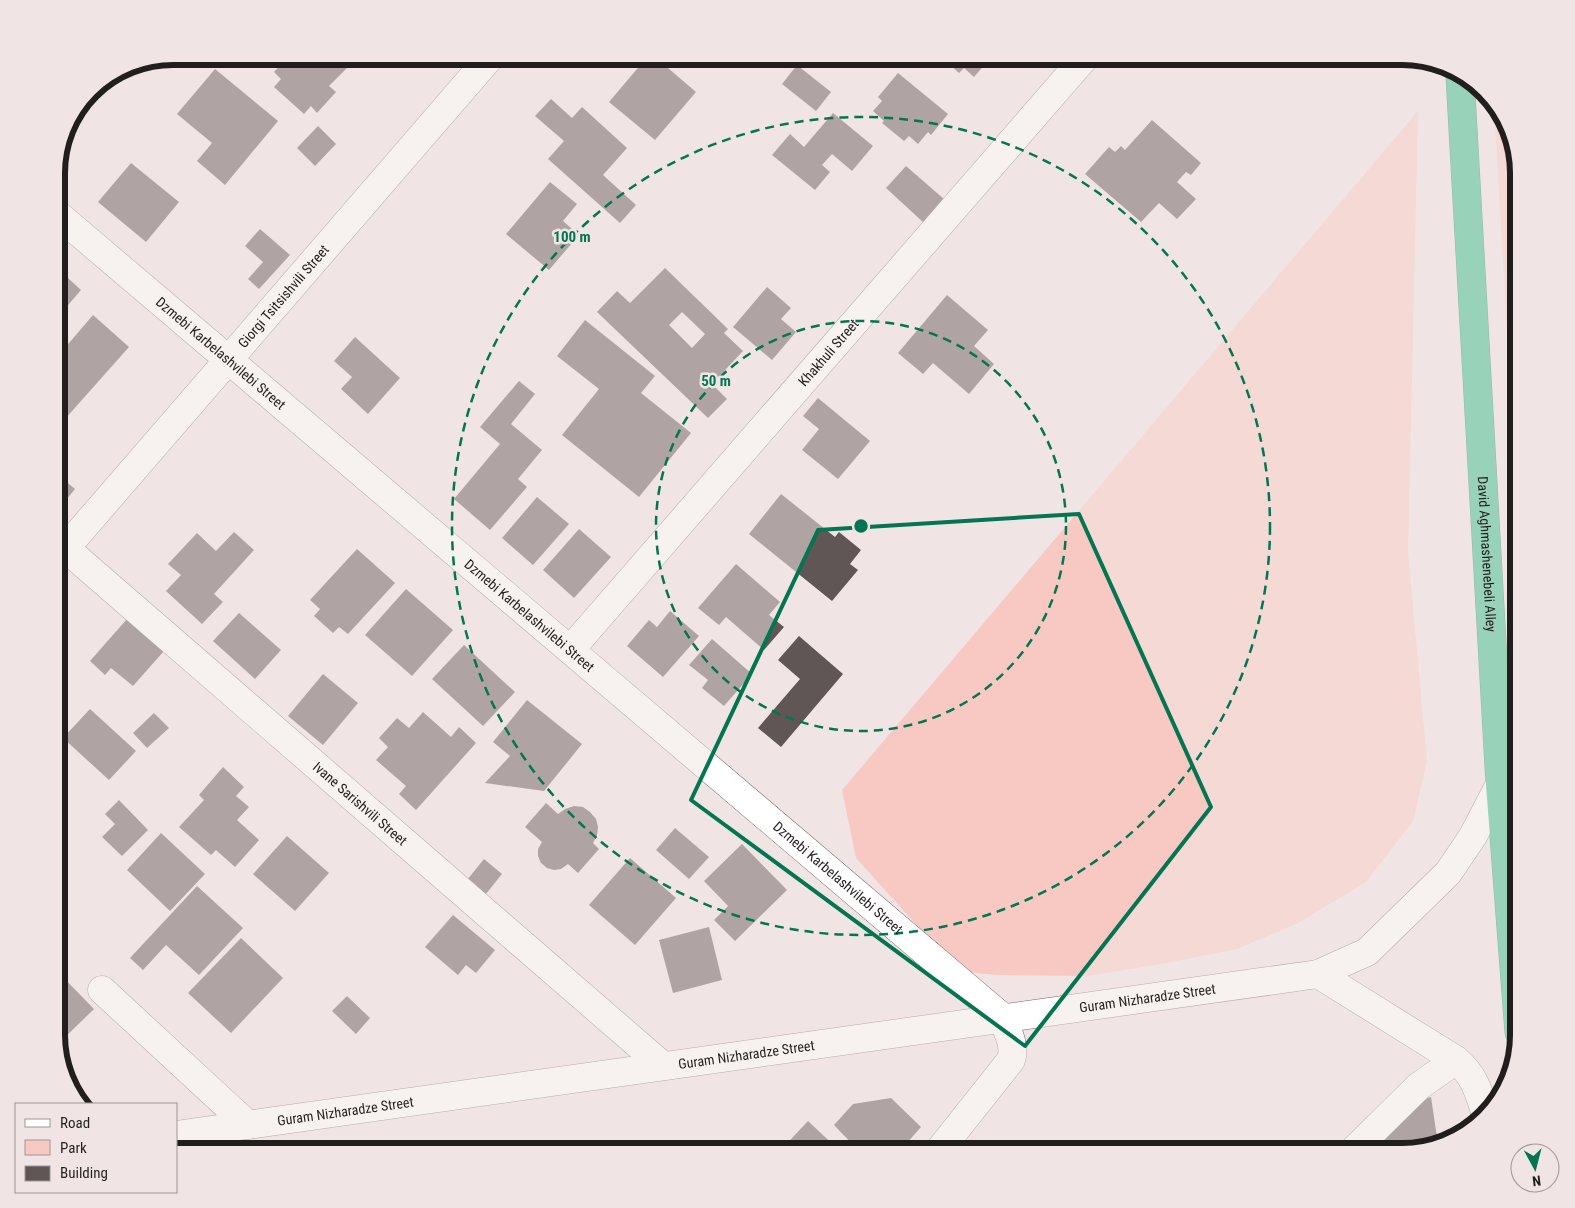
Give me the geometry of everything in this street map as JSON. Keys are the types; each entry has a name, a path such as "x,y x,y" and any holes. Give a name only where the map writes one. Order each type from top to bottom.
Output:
{"highway":[{"name":"David Aghmashenebeli Alley","path":"1460,82 1500,784 1510,916"},
{"path":"1500,784 1510,817"}],"street":[{"name":"Giorgi Tsitsishvili Street","path":"65,542 229,359 483,65"},
{"name":"Khakhuli Street","path":"570,650 1078,65"},
{"name":"Dzmebi Karbelashvilebi Street","path":"65,222 1002,1017"},
{"name":"Ivane Sarishvili Street","path":"65,554 663,1066"},
{"name":"Guram Nizharadze Street","path":"178,1135 1002,1017 1318,974 1367,952 1448,873 1473,836 1500,784"},
{"path":"1318,974 1467,1068 1483,1106"},
{"path":"102,990 248,1125"},
{"path":"945,1143 1011,1060 1013,1045 1002,1017"},
{"path":"1361,1143 1419,1086 1456,1060"}],"highlighted area":[{"path":"1079,514 1211,807 1025,1046 691,800 818,530"}],"green space":[{"path":"1418,111 1408,552 1427,761 1413,821 1366,882 1298,923 1237,949 1087,976 996,975 958,971 856,858 842,790"},
{"path":"1495,118 1508,152 1510,173 1510,382"}],"building":[{"path":"280,65 350,65 329,86 336,92 317,113 311,106 304,114 274,87 281,79 274,72"},
{"path":"640,65 664,65 696,92 655,140 609,102"},
{"path":"797,65 831,92 816,111 782,84"},
{"path":"950,65 984,65 974,77 964,68 959,73"},
{"path":"1312,65 1348,65 1312,67"},
{"path":"215,69 278,121 225,185 197,161 212,143 177,114"},
{"path":"898,73 948,114 931,135 928,132 918,144 909,136 904,141 882,123 884,121 873,111 882,101 878,97"},
{"path":"551,99 572,118 582,107 627,148 603,175 636,205 620,223 548,159 564,141 535,116"},
{"path":"833,113 873,146 852,171 832,154 822,165 830,172 815,190 772,155 790,134 804,147"},
{"path":"1152,120 1201,163 1191,175 1186,172 1177,182 1196,199 1177,219 1159,203 1141,222 1085,174 1109,147 1115,152 1121,146 1125,150"},
{"path":"318,126 336,144 315,166 297,148"},
{"path":"131,163 179,202 146,242 98,202"},
{"path":"906,166 945,200 924,223 886,188"},
{"path":"550,182 577,204 563,221 579,235 549,270 506,234"},
{"path":"260,229 290,255 259,289 248,279 263,262 245,246"},
{"path":"665,268 728,329 724,333 743,351 712,384 727,399 708,418 597,312 617,291 630,303","holes":["682,312 705,334 692,348 669,325"]},
{"path":"65,275 81,290 65,309"},
{"path":"767,287 791,308 781,319 796,332 772,360 733,327"},
{"path":"947,295 988,330 974,346 994,364 969,394 933,363 923,374 898,353"},
{"path":"93,315 129,347 65,419 65,348"},
{"path":"585,320 655,376 641,393 691,433 639,497 562,435 599,389 557,356"},
{"path":"355,337 400,378 368,414 341,389 352,377 334,361"},
{"path":"519,381 535,394 511,424 542,450 518,479 527,487 490,530 454,499 500,444 480,427"},
{"path":"818,398 870,441 838,479 802,450 819,429 803,416"},
{"path":"65,481 75,489 65,501"},
{"path":"781,494 835,537 839,532 861,550 850,564 858,570 832,601 749,534"},
{"path":"537,497 569,524 533,565 502,538"},
{"path":"579,529 611,557 574,598 543,570"},
{"path":"234,532 254,550 214,594 223,602 202,624 166,591 181,575 168,564 197,533 216,551"},
{"path":"357,549 395,583 348,634 339,627 333,633 314,616 320,609 310,600"},
{"path":"736,564 780,602 769,615 784,627 764,650 726,617 719,625 698,608"},
{"path":"406,589 453,630 412,676 365,635"},
{"path":"670,611 699,636 663,677 627,646 649,620 657,627"},
{"path":"239,613 281,650 255,679 213,641"},
{"path":"127,619 164,651 133,686 111,668 105,675 90,661"},
{"path":"799,636 843,674 781,747 758,728 800,679 778,660"},
{"path":"712,639 752,674 724,706 702,688 708,680 689,665"},
{"path":"464,645 515,692 483,726 432,679"},
{"path":"323,674 358,703 323,745 288,716"},
{"path":"527,700 582,744 544,791 485,783 510,756 493,742"},
{"path":"90,709 136,751 109,780 65,740 65,736"},
{"path":"423,712 451,737 459,727 476,743 416,810 399,794 406,786 376,760 388,747 379,738 397,718 409,728"},
{"path":"154,713 169,728 147,748 133,733"},
{"path":"223,767 244,787 236,796 249,807 237,820 259,840 235,867 216,850 211,855 179,827 204,800 199,795"},
{"path":"119,800 148,830 122,856 102,837 115,824 105,814"},
{"path":"546,803 558,814 574,806 583,807 596,819 598,827 597,836 593,843 599,849 578,873 568,864 561,869 554,870 547,868 541,863 538,849 542,842 525,827"},
{"path":"675,828 709,857 689,879 656,850"},
{"path":"161,833 205,874 170,911 127,870"},
{"path":"287,836 329,873 295,911 253,874"},
{"path":"742,844 787,890 735,941 714,920 728,906 704,881"},
{"path":"630,858 676,898 635,945 589,905"},
{"path":"484,859 502,874 485,895 467,880"},
{"path":"197,886 243,928 199,975 166,945 143,970 130,958"},
{"path":"453,915 495,950 476,973 466,965 458,975 425,947"},
{"path":"709,927 722,980 673,993 659,940"},
{"path":"241,938 283,978 231,1033 188,993"},
{"path":"65,979 94,1009 65,1037"},
{"path":"347,996 370,1018 356,1034 332,1011"},
{"path":"1431,1097 1437,1137 1416,1142 1375,1143 1406,1104"},
{"path":"891,1098 921,1127 907,1143 851,1143 834,1125 853,1104"},
{"path":"808,1121 831,1143 787,1143"}]}
